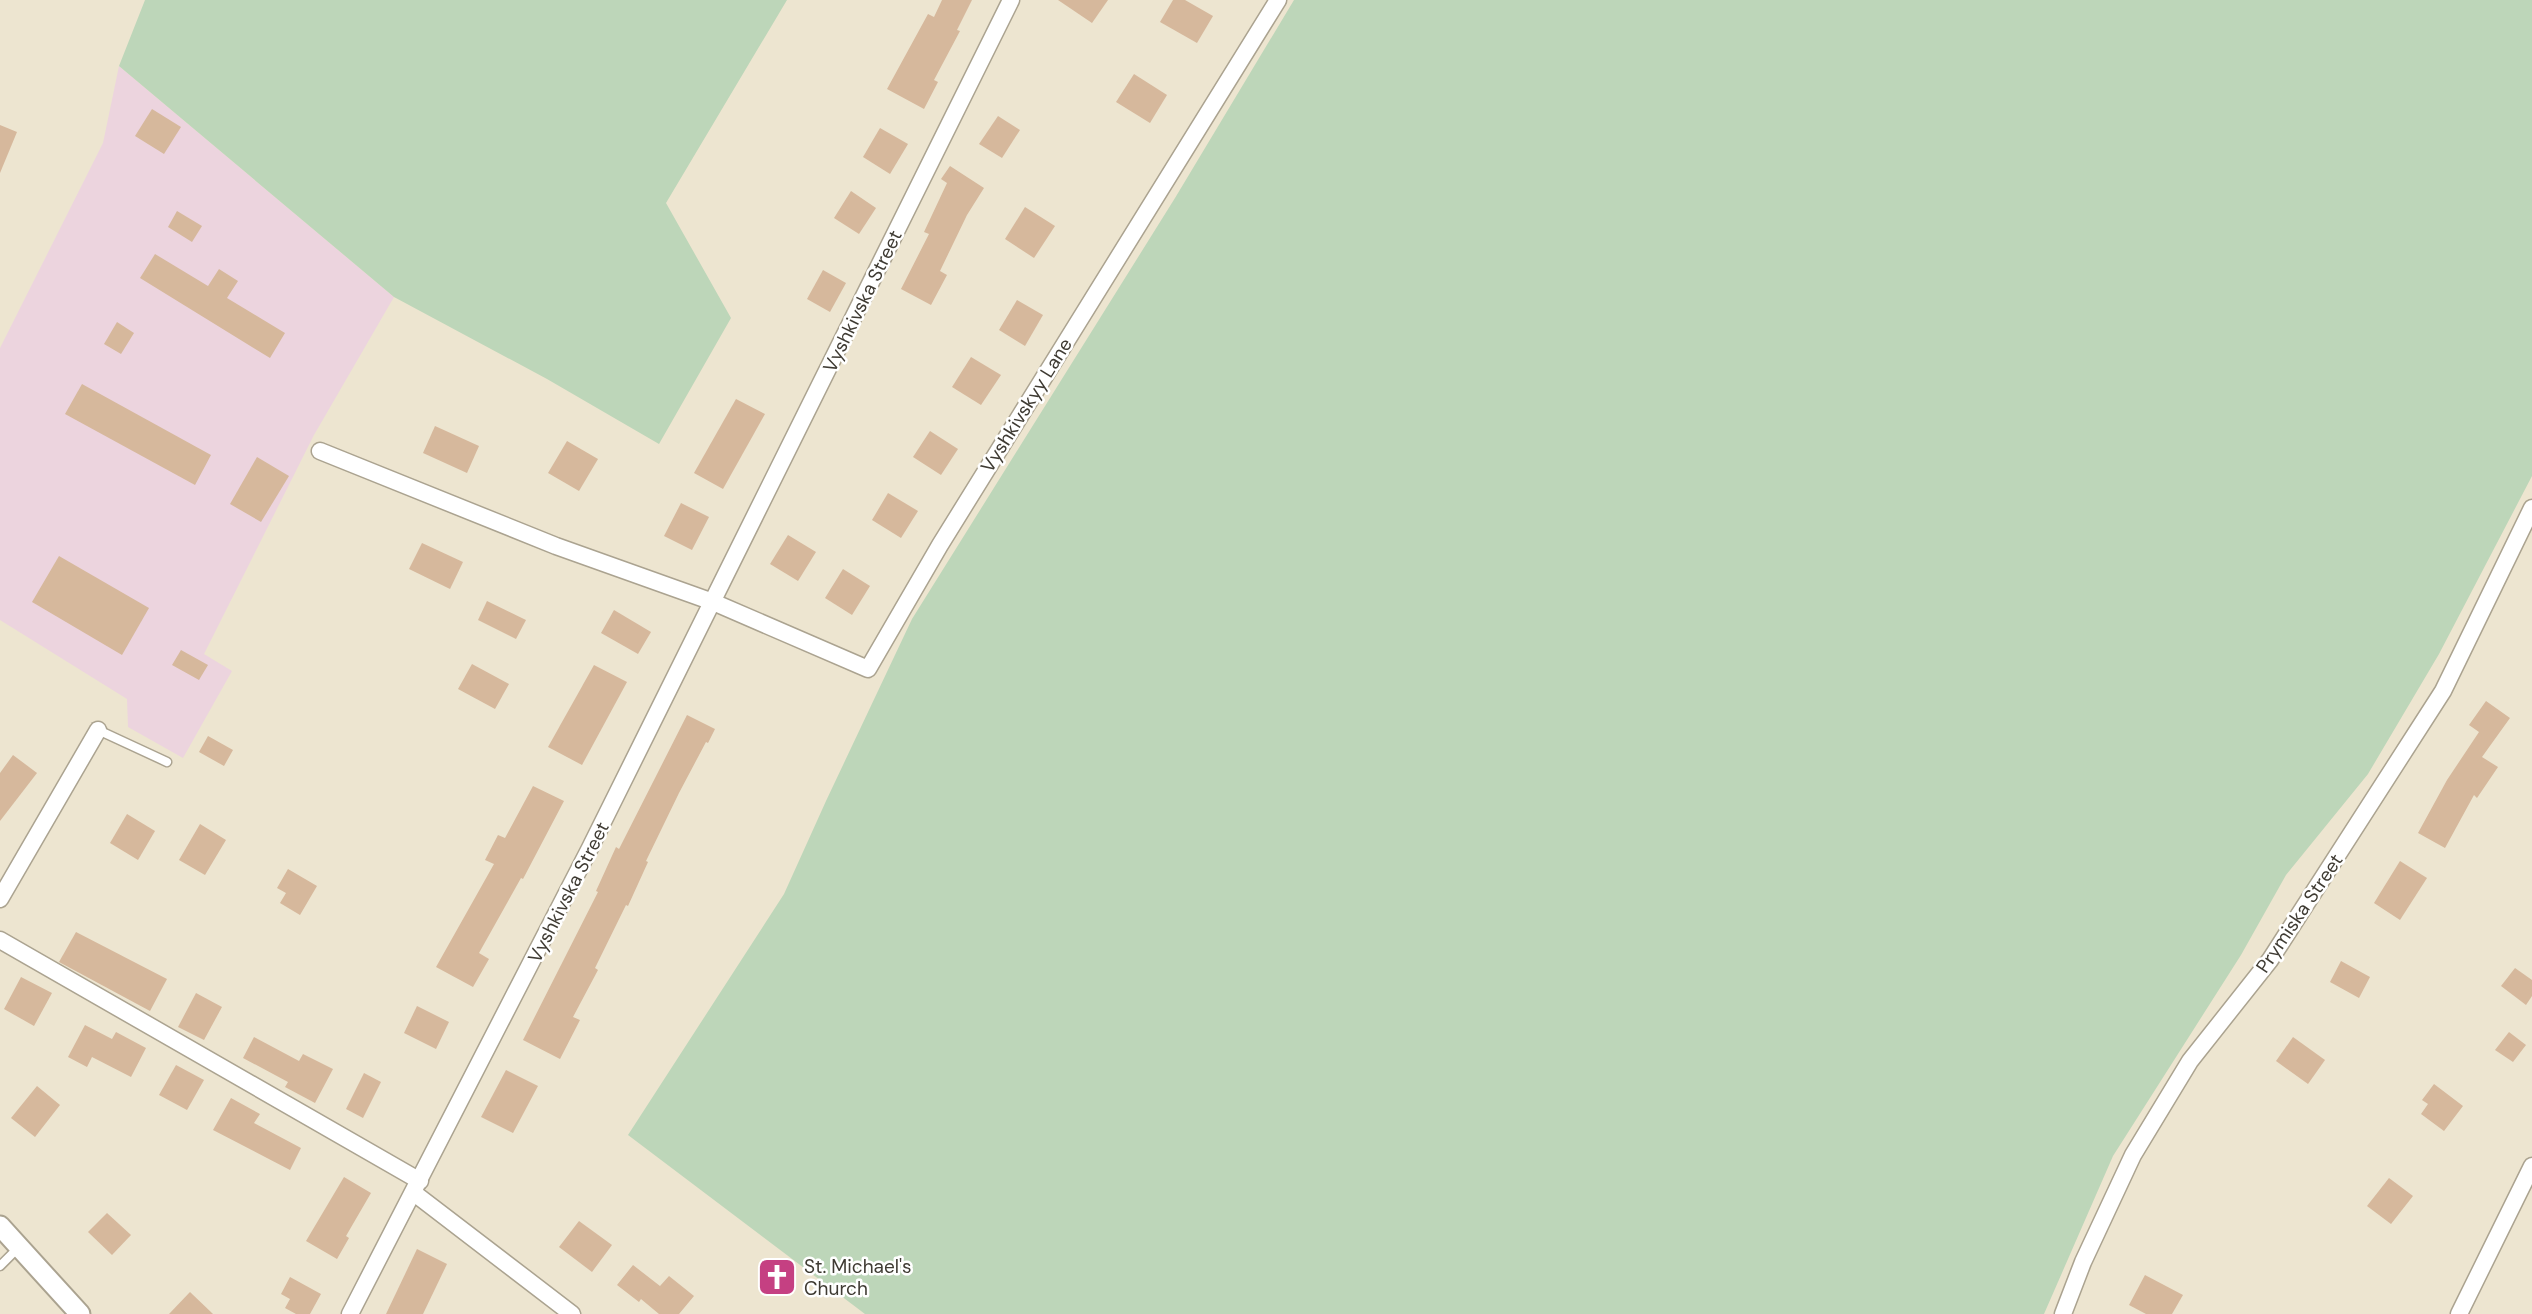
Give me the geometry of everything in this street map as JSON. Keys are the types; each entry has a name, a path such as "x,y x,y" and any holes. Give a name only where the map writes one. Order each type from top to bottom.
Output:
{"street":[{"name":"Vyshkivska Street","path":"350,1314 713,602 1011,0"},
{"name":"Vyshkivskyy Lane","path":"713,602 868,669 940,545 1278,0"},
{"path":"320,451 556,546 713,602"},
{"name":"Prymiska Street","path":"2063,1314 2083,1262 2133,1155 2190,1061 2270,960 2443,691 2532,510"},
{"path":"0,899 98,730"},
{"path":"0,940 417,1187 572,1314"},
{"path":"2459,1314 2532,1166"},
{"path":"0,1226 80,1314"}],"lane":[{"path":"98,730 167,762"},
{"path":"0,1266 19,1247"}],"shaded area":[{"path":"119,66 394,297 314,435 204,654 232,671 183,758 128,727 127,699 0,620 0,348 103,143"}],"green space":[{"path":"145,0 787,0 666,203 731,318 659,444 547,379 394,297 119,66"},
{"path":"1294,0 2532,0 2532,476 2439,654 2368,774 2286,875 2241,955 2113,1156 2044,1314 865,1314 628,1135 784,894 912,619 1175,198"}],"building":[{"path":"942,0 972,0 957,30 960,31 934,80 938,82 924,109 887,89 928,14 934,17"},
{"path":"1058,0 1108,0 1092,23"},
{"path":"1173,0 1185,0 1213,16 1197,43 1160,22"},
{"path":"1134,74 1167,95 1150,123 1116,102"},
{"path":"152,109 181,127 164,154 135,136"},
{"path":"998,116 1020,130 1002,158 979,144"},
{"path":"0,125 17,132 0,173"},
{"path":"880,128 908,144 890,174 863,157"},
{"path":"950,166 984,188 967,215 940,271 947,275 931,305 901,289 929,234 924,232 947,183 941,179"},
{"path":"851,191 876,208 859,234 834,218"},
{"path":"1025,207 1055,226 1034,258 1005,239"},
{"path":"177,211 202,226 192,242 168,227"},
{"path":"155,254 208,286 219,269 238,281 227,298 285,333 270,358 140,278"},
{"path":"823,270 846,283 830,312 807,299"},
{"path":"1017,300 1043,315 1025,346 999,330"},
{"path":"117,322 134,333 121,354 104,344"},
{"path":"971,357 1001,375 981,405 952,387"},
{"path":"82,384 211,455 195,485 65,414"},
{"path":"736,399 765,414 723,489 694,473"},
{"path":"435,426 479,446 467,473 423,453"},
{"path":"930,431 958,449 941,475 913,457"},
{"path":"567,441 598,459 579,491 548,473"},
{"path":"257,457 289,476 261,522 230,504"},
{"path":"888,493 918,511 901,538 872,520"},
{"path":"681,503 709,517 692,550 664,536"},
{"path":"788,535 816,552 798,581 770,564"},
{"path":"422,543 463,562 450,589 409,569"},
{"path":"59,556 149,608 122,655 32,602"},
{"path":"843,569 870,586 852,615 825,598"},
{"path":"487,601 526,620 516,639 478,620"},
{"path":"614,610 651,632 638,654 601,633"},
{"path":"181,650 208,665 199,680 172,665"},
{"path":"472,664 509,684 495,709 458,689"},
{"path":"594,665 627,682 582,765 548,747"},
{"path":"2486,701 2510,718 2482,757 2498,767 2477,798 2474,795 2445,848 2418,833 2447,780 2479,732 2469,725"},
{"path":"687,715 715,729 679,793 646,861 648,862 628,906 626,905 595,968 598,970 573,1017 580,1020 560,1059 523,1040 598,892 596,891 616,847 619,849"},
{"path":"208,736 233,750 224,766 199,752"},
{"path":"13,755 37,773 0,821 0,773"},
{"path":"533,786 564,801 523,879 521,878 479,953 489,959 473,987 436,967 494,864 485,860 498,835 505,838"},
{"path":"127,814 155,831 138,860 110,843"},
{"path":"200,824 226,840 205,875 179,860"},
{"path":"2400,861 2427,878 2400,920 2374,903"},
{"path":"288,869 317,886 300,915 280,903 286,893 277,888"},
{"path":"76,932 167,979 150,1011 59,962"},
{"path":"2341,961 2370,977 2359,998 2330,982"},
{"path":"2515,968 2532,980 2532,996 2526,1005 2501,986"},
{"path":"21,977 52,993 34,1026 4,1009"},
{"path":"196,993 222,1007 204,1040 178,1027"},
{"path":"417,1006 449,1022 436,1049 404,1033"},
{"path":"85,1025 112,1039 116,1032 146,1048 131,1077 92,1057 87,1067 68,1057"},
{"path":"2509,1032 2526,1045 2513,1062 2495,1050"},
{"path":"254,1037 299,1061 303,1054 333,1069 315,1103 285,1087 288,1082 243,1058"},
{"path":"2293,1037 2325,1060 2308,1084 2276,1061"},
{"path":"176,1065 204,1080 187,1110 159,1095"},
{"path":"506,1070 538,1086 513,1133 481,1117"},
{"path":"364,1073 381,1082 363,1118 346,1109"},
{"path":"2434,1084 2463,1106 2444,1131 2421,1114 2428,1104 2422,1100"},
{"path":"37,1086 60,1105 35,1137 11,1118"},
{"path":"231,1098 260,1114 254,1123 301,1148 290,1170 213,1130"},
{"path":"344,1177 371,1193 346,1236 349,1238 337,1259 306,1241"},
{"path":"2389,1178 2413,1196 2391,1224 2367,1206"},
{"path":"107,1213 131,1235 112,1255 88,1232"},
{"path":"579,1221 612,1245 592,1272 559,1247"},
{"path":"417,1249 447,1264 423,1314 386,1314"},
{"path":"633,1265 660,1286 669,1276 694,1296 679,1314 659,1314 641,1299 639,1302 617,1285"},
{"path":"2145,1275 2183,1295 2172,1314 2146,1314 2129,1305"},
{"path":"290,1277 321,1294 310,1314 296,1314 285,1308 290,1299 281,1294"},
{"path":"190,1292 213,1314 169,1314"}],"place":[{"name":"St. Michael's Church","path":"777,1277"}]}
